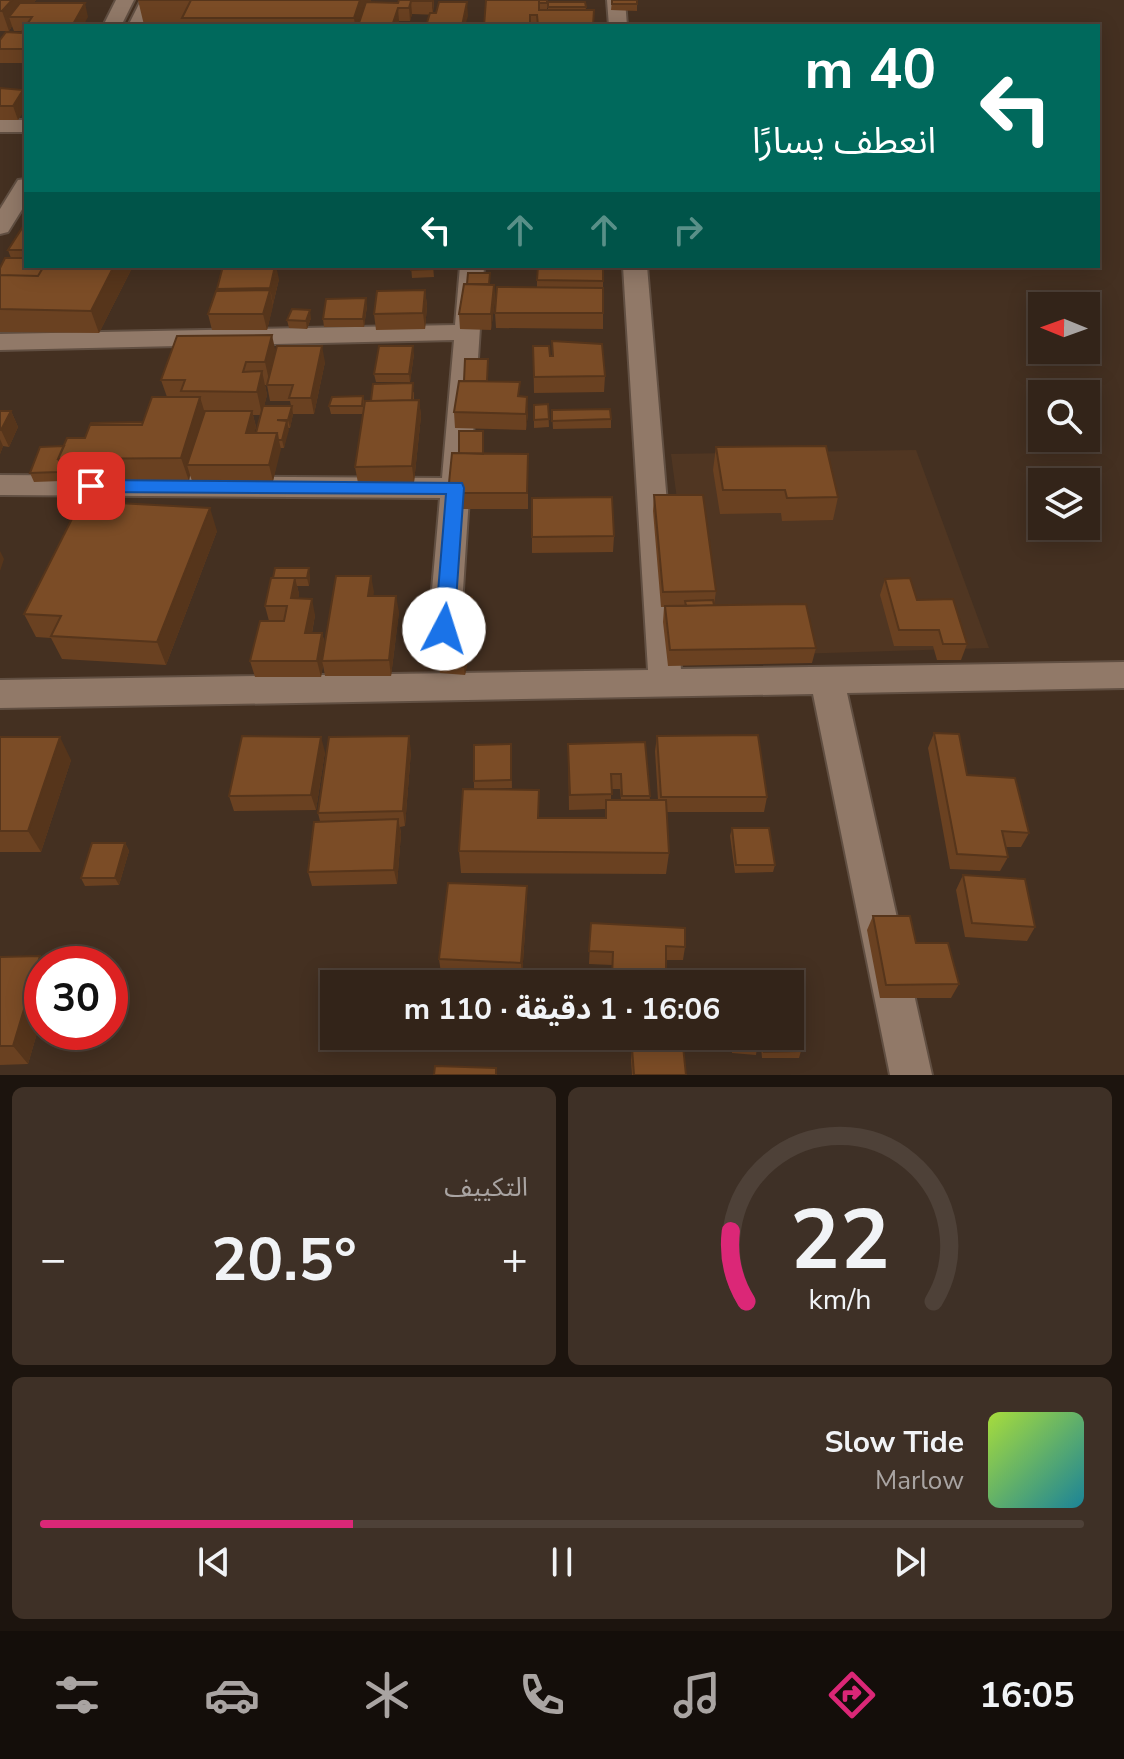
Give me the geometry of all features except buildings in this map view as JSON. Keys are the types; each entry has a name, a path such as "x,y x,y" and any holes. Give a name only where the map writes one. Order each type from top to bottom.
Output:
{"street":[{"path":"113,24 125,0"},
{"path":"138,24 150,0"},
{"path":"616,0 618,24"},
{"path":"0,126 24,126"},
{"path":"0,227 24,188"},
{"path":"440,686 472,268"},
{"path":"635,268 666,685"},
{"path":"0,342 465,332"},
{"path":"0,485 456,488"},
{"path":"0,694 828,683 1124,675"},
{"path":"828,683 911,1075"}],"shaded area":[{"path":"916,450 989,648 698,657 671,454"}],"route":[{"path":"91,486 456,488 444,629"}]}
